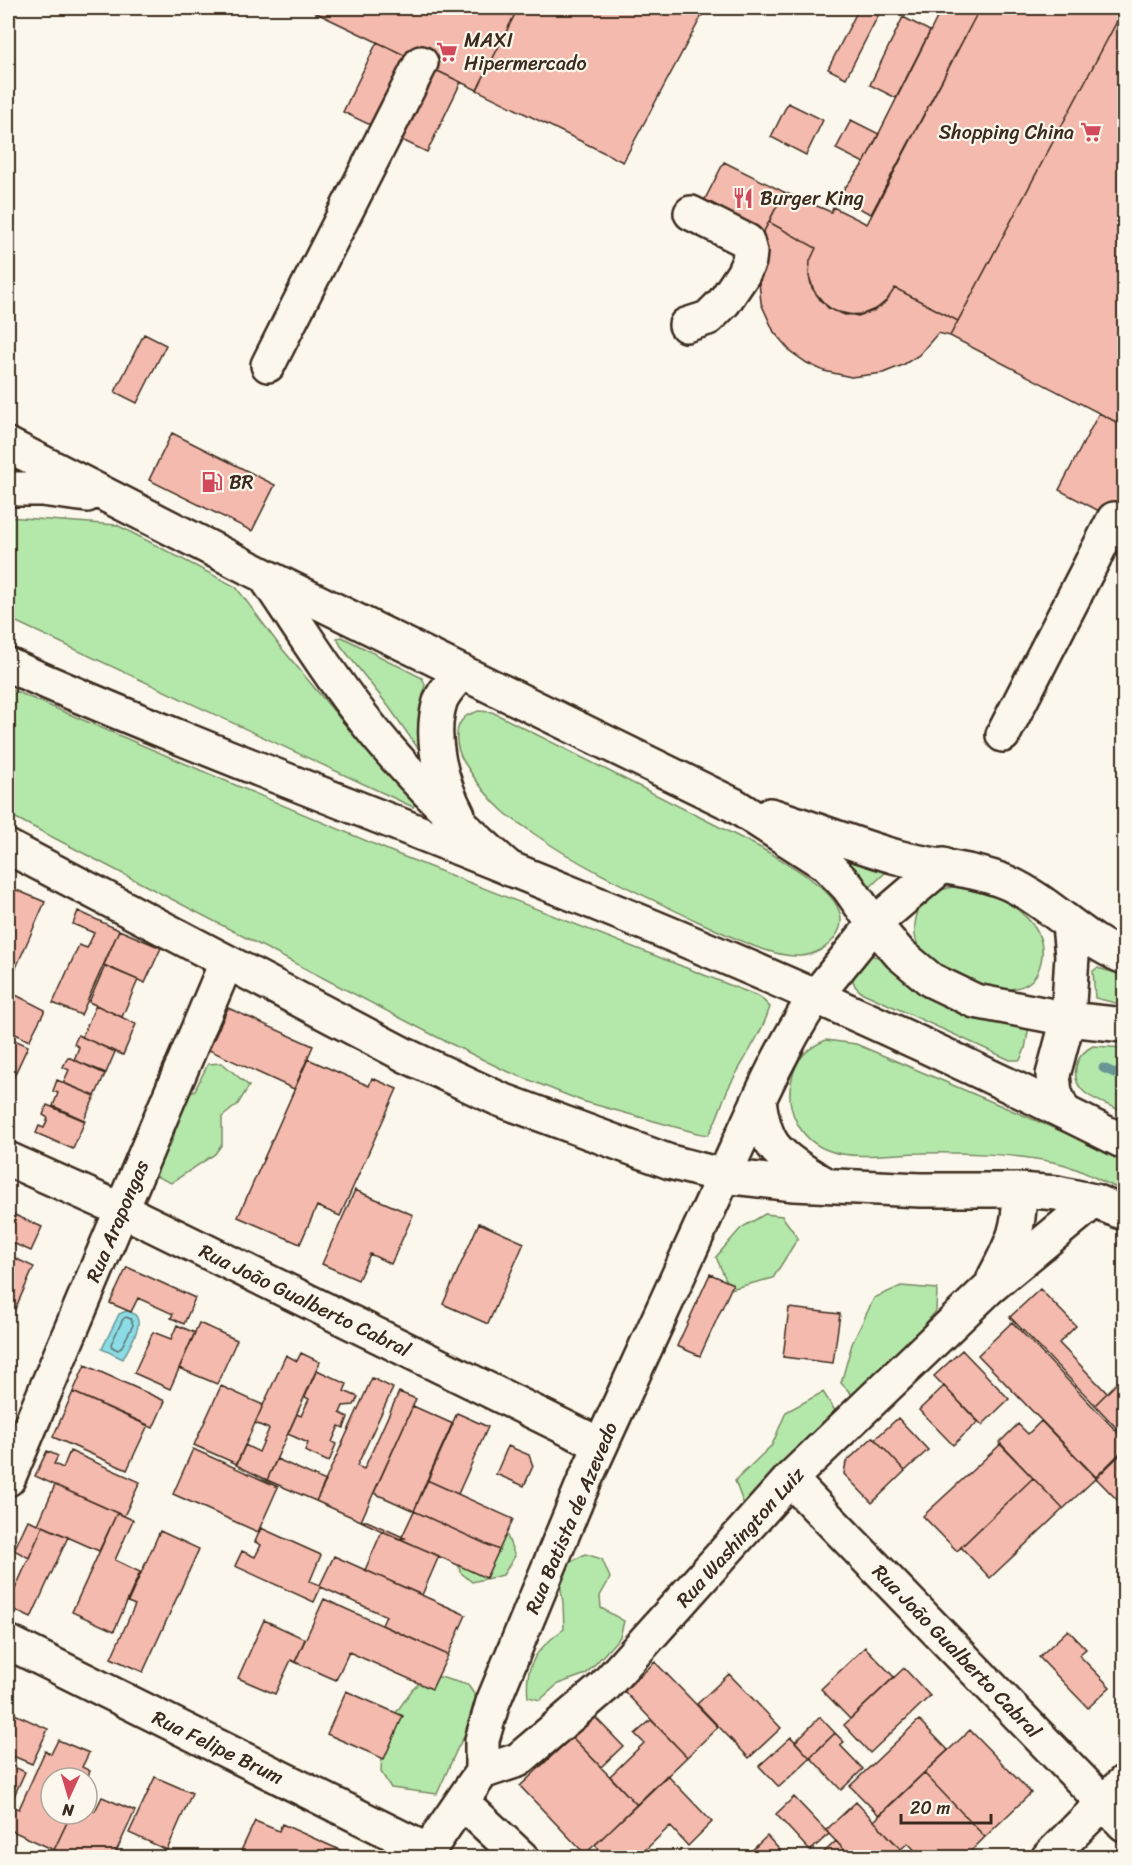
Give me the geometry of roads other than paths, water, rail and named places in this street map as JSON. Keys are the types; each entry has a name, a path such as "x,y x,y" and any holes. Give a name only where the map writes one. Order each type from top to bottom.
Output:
{"main road":[{"path":"268,365 422,63"},
{"path":"686,325 708,318 724,302 743,274 750,252 747,241 691,213"},
{"path":"8,445 265,576 734,805 826,865 848,887 874,924 900,954 931,980 975,1001 1068,1018 1125,1025"},
{"path":"8,489 41,489 109,498"},
{"path":"1003,735 1114,519"},
{"path":"265,576 360,715 422,787 510,869"},
{"path":"8,665 510,869 815,997 1063,1111 1125,1142"},
{"path":"462,672 440,700 436,734 440,769 451,802 468,832"},
{"path":"734,805 804,825 898,857 974,871 1010,884 1042,903 1069,925 1125,957"},
{"path":"8,848 405,1055 499,1099 670,1162 724,1176 829,1186 1057,1192 1094,1201 1125,1213"},
{"name":"Rua Batista de Azevedo","path":"482,1772 482,1740 493,1702 601,1445 759,1100 794,1031 815,997 874,924 943,865"},
{"path":"1063,1111 1055,1093 1053,1075 1068,1018 1072,956 1069,925"},
{"name":"Rua Arapongas","path":"8,1479 226,963"},
{"path":"759,1100 762,1119 773,1145 802,1171 829,1186"},
{"name":"Rua João Gualberto Cabral","path":"8,1159 122,1210 601,1445"},
{"name":"Rua Washington Luiz","path":"989,1288 1014,1239 1020,1208 1019,1190"},
{"name":"Rua Washington Luiz","path":"482,1772 518,1760 604,1687 790,1479 989,1288 1094,1201"},
{"name":"Rua João Gualberto Cabral","path":"790,1479 1118,1802"},
{"name":"Rua Felipe Brum","path":"8,1642 426,1854"},
{"path":"426,1854 482,1772"},
{"path":"462,1802 522,1857"},
{"path":"1048,1857 1118,1802"}],"water":[{"path":"126,1311 134,1314 138,1325 123,1359 102,1349 119,1314"}],"waterway":[{"path":"1103,1068 1124,1077"}],"place":[{"name":"MAXI Hipermercado","path":"447,52"},
{"name":"Shopping China","path":"1091,132"},
{"name":"Burger King","path":"743,198"},
{"name":"BR","path":"212,482"}]}
